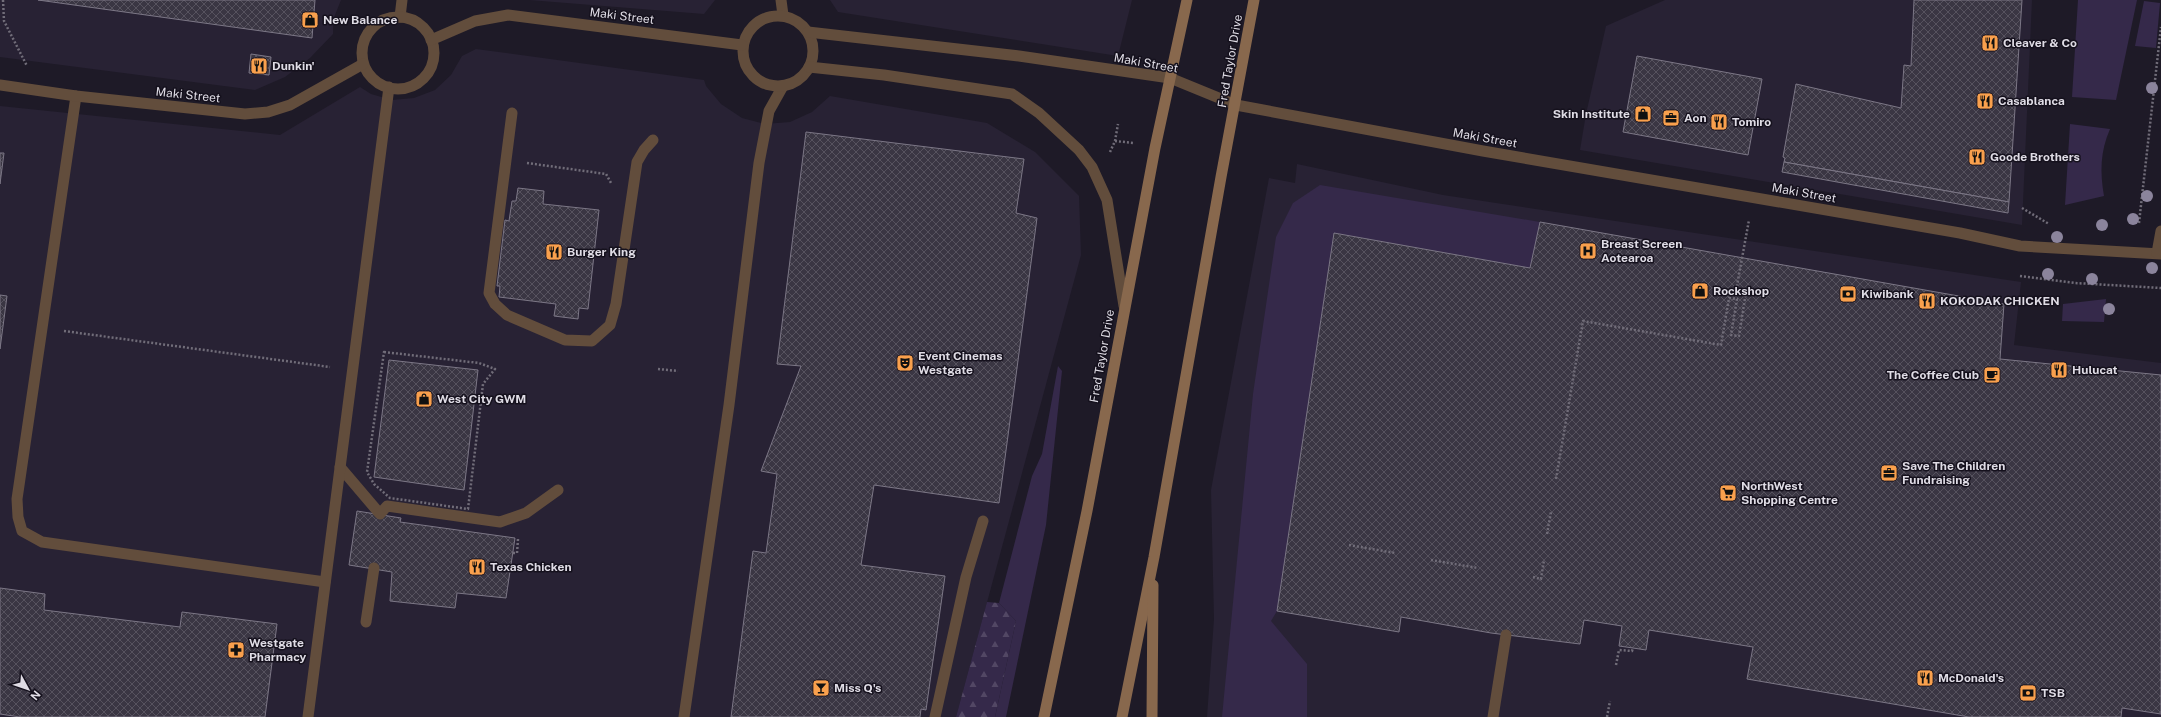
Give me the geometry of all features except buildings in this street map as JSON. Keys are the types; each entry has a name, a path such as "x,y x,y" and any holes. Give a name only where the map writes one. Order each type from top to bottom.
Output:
{"main road":[{"name":"Fred Taylor Drive","path":"1044,717 1088,511 1124,306 1187,0"},
{"name":"Fred Taylor Drive","path":"1122,717 1154,557 1219,185 1236,105 1254,0"},
{"path":"1152,717 1154,557"}],"street":[{"path":"400,17 402,0"},
{"path":"781,0 783,15"},
{"name":"Maki Street","path":"431,40 475,21 508,15 742,45"},
{"path":"774,15 783,15 793,18 808,32 813,50 809,67 803,76 794,82 783,86 762,82 753,76 744,62 742,45 750,29 757,22 774,15"},
{"path":"400,17 419,24 431,40 432,62 428,72 420,80 410,86 400,89 389,87 372,78 363,64 362,48 365,38 372,28 390,18 400,17"},
{"name":"Maki Street","path":"808,32 1018,56 1170,78 1236,105 1483,151 1952,232 2020,246 2159,254"},
{"name":"Maki Street","path":"0,85 76,96 245,114 268,112 290,105 363,64"},
{"path":"809,67 884,75 1012,94 1039,113 1079,150 1092,167 1107,200 1124,306"},
{"path":"684,717 729,405 759,163 769,111 783,86"},
{"path":"308,717 389,87"},
{"path":"76,96 17,498 18,517 22,531 42,542 325,582"},
{"path":"512,113 489,293 495,304 507,315 565,340 592,341 610,325 616,304 636,162 653,140"},
{"path":"2159,254 2161,231"},
{"path":"340,468 380,514 387,506 500,522 526,514 558,490"},
{"path":"935,717 966,578 983,521"},
{"path":"366,622 374,568"},
{"path":"1493,717 1506,635"}],"path":[{"path":"3,0 4,21 29,68"},
{"path":"2138,228 2161,27"},
{"path":"1108,157 1118,124"},
{"path":"1114,140 1134,143"},
{"path":"521,162 606,174 614,188"},
{"path":"1556,479 1583,321 1721,345 1729,298 1737,299 1731,335 1739,336 1746,292 1736,291 1749,220"},
{"path":"2020,276 2075,283 2161,288"},
{"path":"63,331 333,367"},
{"path":"384,352 479,364 495,369 483,384 468,509 390,498 374,484 367,472 384,352"},
{"path":"658,369 678,371"},
{"path":"1547,534 1551,512"},
{"path":"1349,545 1395,553"},
{"path":"1431,560 1478,568"},
{"path":"1534,577 1540,579 1544,560"},
{"path":"1616,666 1619,650 1632,651 1633,648"},
{"path":"1607,717 1610,702"}],"shaded area":[{"path":"0,0 341,0 333,20 333,34 310,58 285,77 255,90 0,57"},
{"path":"529,0 715,0 704,14"},
{"path":"830,0 1132,0 1118,56 838,12"},
{"path":"1665,0 2032,0 2022,225 1580,150 1586,114 1606,26"},
{"path":"476,49 704,80 706,86 721,104 742,118 765,124 790,122 812,112 830,96 987,123 1035,152 1079,196 1081,255 956,717 0,717 0,106 280,135 360,87 371,94 392,100 414,98 435,90 451,75 462,56"},
{"name":"NorthWest Shopping Centre","path":"1297,164 1443,195 2021,282 2014,345 2161,363 2161,717 1207,717 1214,619 1211,490 1269,178 1295,183"}],"green space":[{"path":"2078,0 2137,0 2116,100 2072,97"},
{"path":"2144,1 2160,3 2156,48 2135,46"},
{"path":"2070,124 2110,129 2104,146 2102,162 2104,196 2065,205"},
{"path":"1320,185 1540,222 1530,268 1334,233 1277,611 1271,621 1307,664 1307,717 1222,717 1253,394 1276,237 1293,203"},
{"path":"2106,299 2104,322 2062,321 2063,304"},
{"path":"1058,366 1062,371 1046,525 1006,717 995,717 1016,621 999,603 1032,476 1042,454"},
{"path":"987,602 999,603 1016,621 995,717 956,717"}],"place":[{"name":"New Balance","path":"310,20"},
{"name":"Cleaver & Co","path":"1990,43"},
{"name":"Dunkin'","path":"259,66"},
{"name":"Casablanca","path":"1985,101"},
{"name":"Skin Institute","path":"1643,114"},
{"name":"Aon","path":"1671,118"},
{"name":"Tomiro","path":"1719,122"},
{"name":"Goode Brothers","path":"1977,157"},
{"name":"Breast Screen Aotearoa","path":"1588,251"},
{"name":"Burger King","path":"554,252"},
{"name":"Rockshop","path":"1700,291"},
{"name":"Kiwibank","path":"1848,294"},
{"name":"KOKODAK CHICKEN","path":"1927,301"},
{"name":"Event Cinemas Westgate","path":"905,363"},
{"name":"Hulucat","path":"2059,370"},
{"name":"The Coffee Club","path":"1992,375"},
{"name":"West City GWM","path":"424,399"},
{"name":"Save The Children Fundraising","path":"1889,473"},
{"name":"NorthWest Shopping Centre","path":"1728,493"},
{"name":"Texas Chicken","path":"477,567"},
{"name":"Westgate Pharmacy","path":"236,650"},
{"name":"McDonald's","path":"1925,678"},
{"name":"Miss Q's","path":"821,688"},
{"name":"TSB","path":"2028,693"}]}
